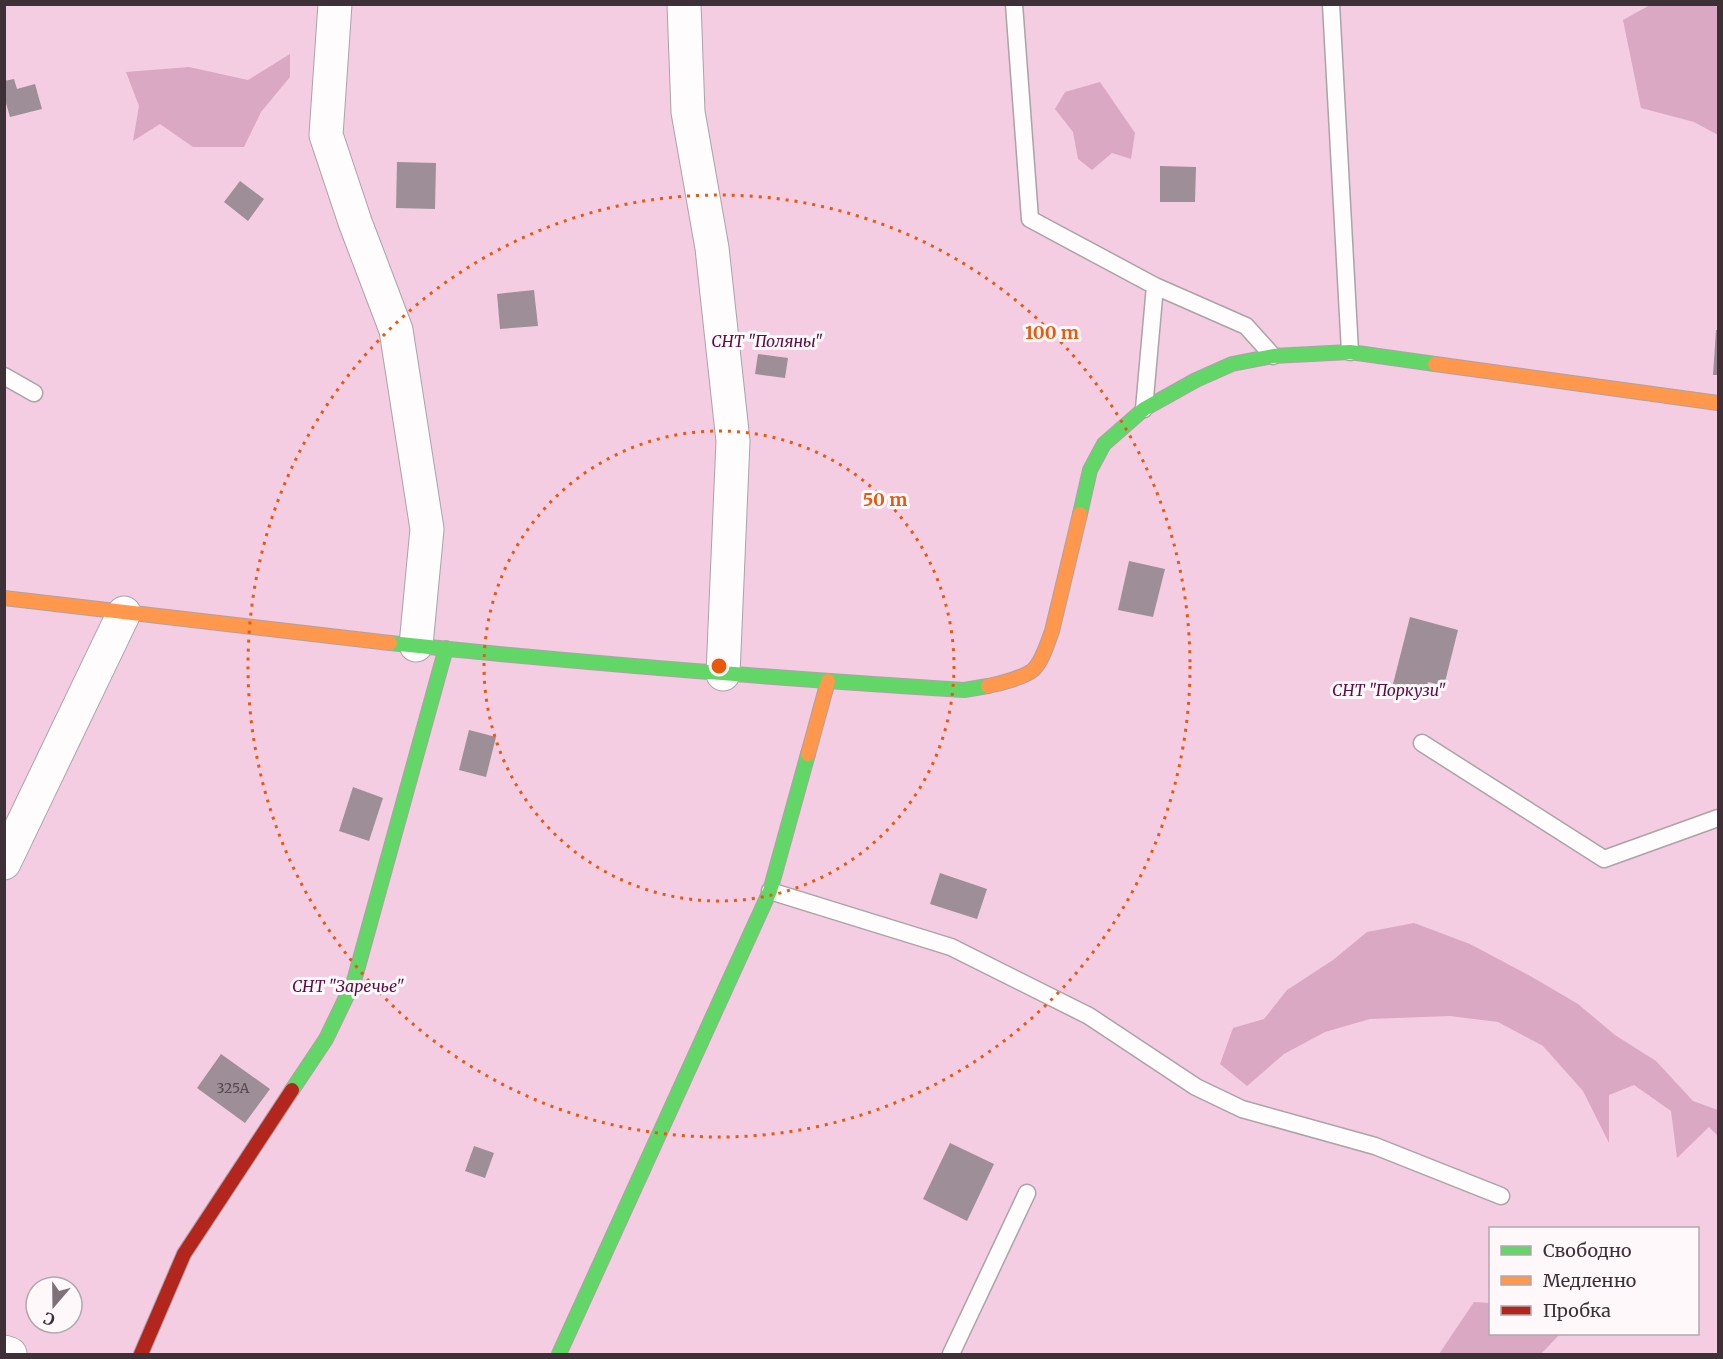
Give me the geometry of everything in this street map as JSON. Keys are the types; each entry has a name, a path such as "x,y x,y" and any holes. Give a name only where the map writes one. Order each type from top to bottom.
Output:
{"street":[{"path":"141,1354 184,1254 326,1039 354,981 431,647 427,528 396,330 355,222 326,135 335,4"},
{"path":"684,4 688,112 712,248 733,441 723,674"},
{"path":"4,598 307,635 431,647 723,674 964,690 1012,680 1034,670 1046,649 1090,470 1104,444 1144,409 1196,380 1232,364 1273,356 1350,352 1719,403"},
{"path":"4,863 124,613"},
{"path":"559,1354 770,891 828,681"},
{"path":"4,1352 10,1354"}],"lane":[{"path":"1014,4 1030,219 1155,286 1246,326 1273,356"},
{"path":"1331,4 1350,352"},
{"path":"1144,409 1155,286"},
{"path":"4,376 34,393"},
{"path":"1422,743 1604,860 1719,818"},
{"path":"770,891 951,947 1089,1016 1196,1087 1242,1109 1374,1146 1501,1196"},
{"path":"951,1354 1027,1193"}],"green space":[{"path":"5,5 1718,5 1718,1354 5,1354"}],"shaded area":[{"path":"1650,5 1716,5 1718,11 1718,135 1694,122 1641,108 1623,20"},
{"path":"290,54 290,77 261,112 244,147 193,147 160,124 133,141 139,106 126,72 189,67 248,80"},
{"path":"1100,82 1135,133 1131,159 1112,153 1092,170 1078,159 1073,132 1055,109 1065,92"},
{"path":"1414,923 1470,944 1578,1004 1615,1035 1656,1061 1693,1101 1718,1110 1718,1136 1709,1127 1677,1158 1671,1111 1634,1085 1609,1095 1609,1143 1583,1091 1543,1046 1498,1022 1450,1016 1370,1019 1325,1032 1284,1054 1247,1086 1220,1064 1233,1028 1264,1019 1287,990 1333,960 1367,932"},
{"path":"1474,1302 1489,1303 1489,1335 1559,1335 1541,1354 1439,1354"}],"building":[{"path":"14,79 17,89 35,84 42,109 10,117 4,96 4,81"},
{"path":"397,162 436,163 435,209 396,208"},
{"path":"1160,166 1196,167 1195,202 1160,202"},
{"path":"240,181 264,199 248,221 224,202"},
{"path":"534,290 538,326 500,329 497,294"},
{"path":"1716,330 1718,330 1718,375 1713,375"},
{"path":"758,354 788,358 785,378 755,374"},
{"path":"1129,561 1165,569 1153,617 1118,610"},
{"path":"1410,617 1458,630 1444,686 1428,682 1425,692 1393,684"},
{"path":"469,730 496,737 486,777 459,770"},
{"path":"353,787 383,798 369,841 339,831"},
{"path":"940,873 987,889 977,919 930,904"},
{"path":"221,1054 270,1089 245,1123 197,1088"},
{"path":"950,1143 994,1164 967,1221 923,1199"},
{"path":"474,1146 494,1153 485,1178 465,1171"}],"traffic: fast":[{"path":"1080,514 1090,470 1104,444 1144,409 1196,380 1232,364 1273,356 1350,352 1435,364"},
{"path":"390,643 820,680 964,690 988,686"},
{"path":"292,1090 326,1039 354,981 446,648"},
{"path":"559,1354 770,891 808,754"}],"traffic: slow":[{"path":"1435,364 1718,403"},
{"path":"988,686 1029,673 1042,657 1052,631 1080,514"},
{"path":"4,598 390,643"},
{"path":"808,754 828,681"}],"traffic: jam":[{"path":"141,1354 184,1254 292,1090"}],"park label":[{"name":"СНТ \"Поляны\"","path":"767,341"},
{"name":"СНТ \"Поркузи\"","path":"1389,690"},
{"name":"СНТ \"Заречье\"","path":"348,986"}]}
